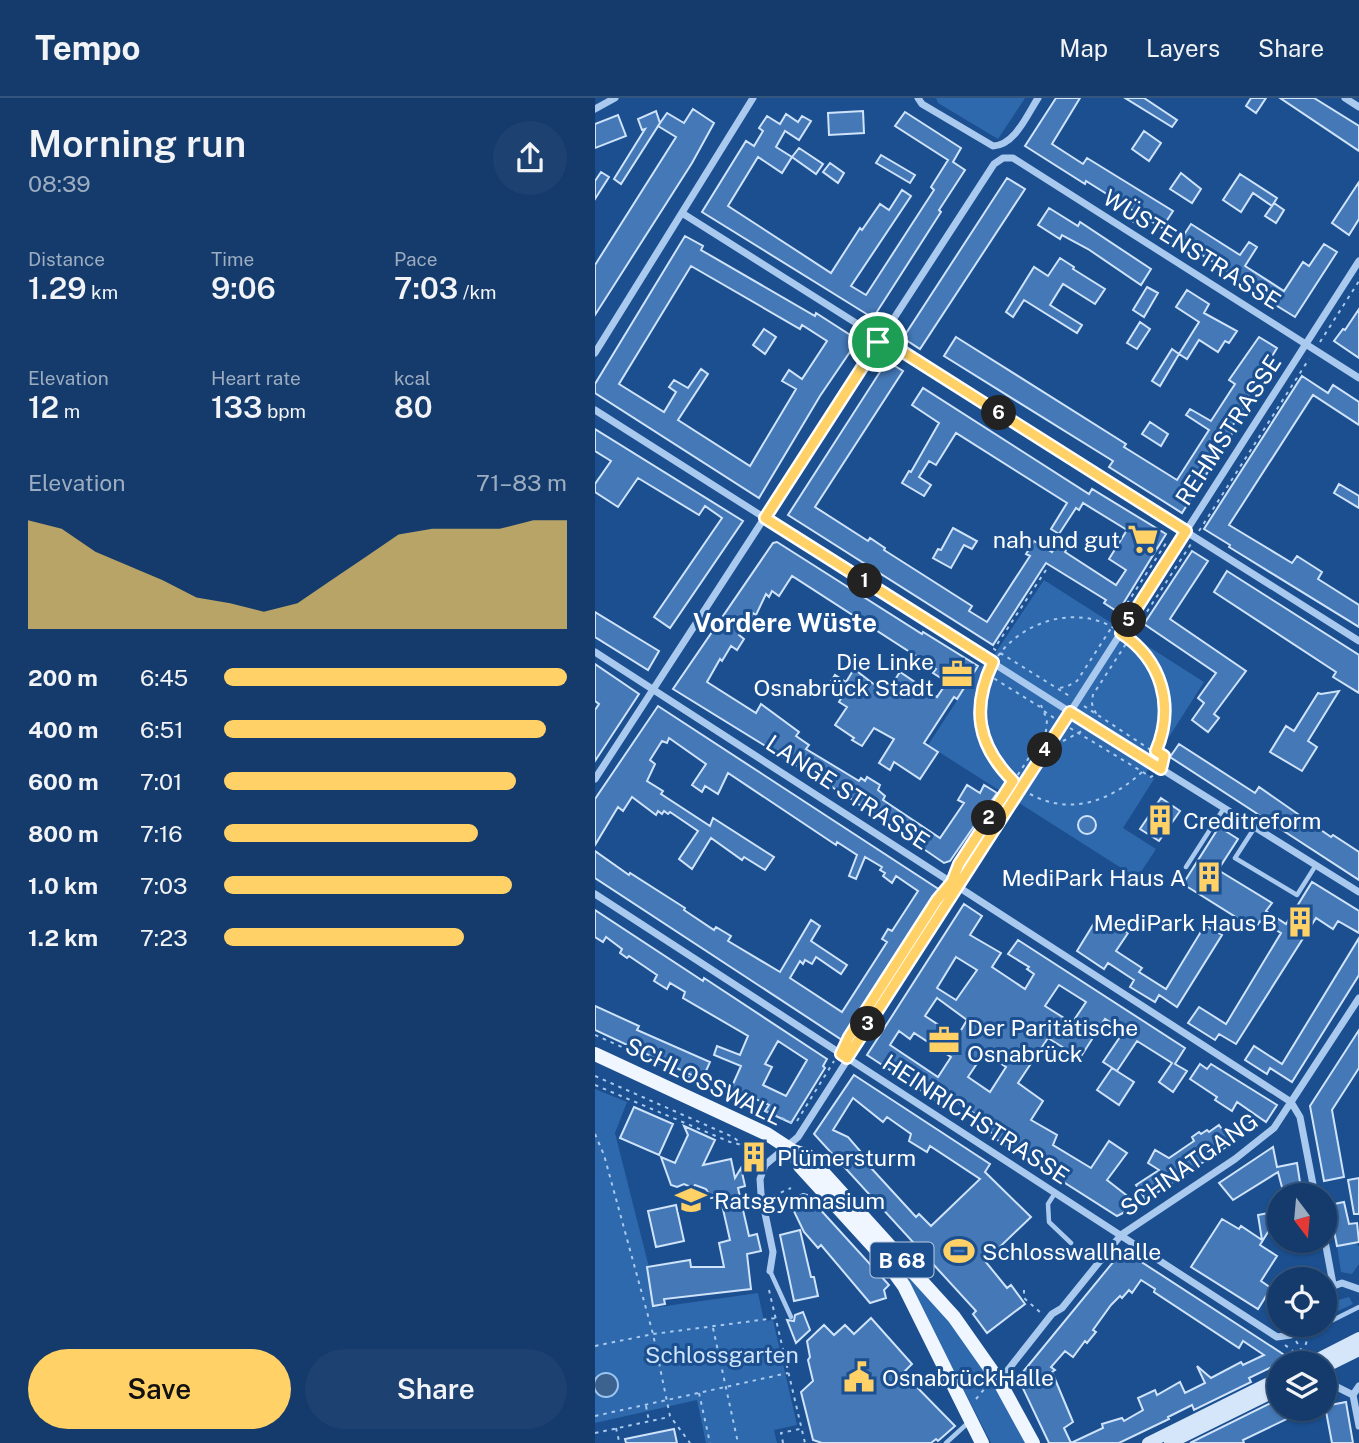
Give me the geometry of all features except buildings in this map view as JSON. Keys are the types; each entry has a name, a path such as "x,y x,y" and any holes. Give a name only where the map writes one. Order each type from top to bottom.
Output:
{"main road":[{"name":"SCHLOSSWALL","path":"595,1054 767,1134 790,1149 808,1156 954,1317 996,1377 1033,1443"},
{"name":"SCHLOSSWALL","path":"790,1149 800,1166 883,1257 904,1286 982,1443"},
{"path":"1325,1351 1359,1338"},
{"path":"1337,1361 1359,1350"},
{"path":"1149,1443 1267,1384"},
{"path":"1170,1443 1267,1395"}],"street":[{"path":"595,109 615,98"},
{"path":"595,353 753,98"},
{"path":"918,98 922,104 993,146 1002,146 1009,141 1038,98"},
{"path":"1345,98 1359,107"},
{"name":"WÜSTENSTRASSE","path":"881,338 994,164 1003,158 1013,158 1359,378"},
{"path":"682,213 1359,640"},
{"name":"REHMSTRASSE","path":"770,1271 773,1252 760,1179 765,1165 790,1149 798,1137 844,1056 1070,712 1359,261"},
{"path":"595,779 881,338"},
{"path":"595,410 1359,892"},
{"name":"LANGE STRASSE","path":"595,652 1291,1102"},
{"name":"HEINRICHSTRASSE","path":"595,894 1267,1330"},
{"name":"SCHNATGANG","path":"996,1377 1052,1314 1062,1308 1121,1235 1235,1158 1274,1128 1359,998"},
{"path":"1291,1102 1300,1117 1313,1183"},
{"path":"1337,1284 1359,1289"},
{"path":"1359,1386 1353,1395 1359,1426"},
{"path":"1337,1387 1353,1395"}],"lane":[{"path":"1186,867 1224,808"},
{"path":"1255,827 1235,858 1297,895 1317,864"},
{"path":"1055,1193 1048,1204 1048,1222 1071,1243"},
{"path":"770,1271 791,1317"},
{"path":"1337,1318 1359,1307"},
{"path":"946,1443 968,1416"}],"path":[{"name":"REHMSTRASSE","path":"1094,713 1093,695 1359,281"},
{"path":"1057,688 1077,681 1167,541"},
{"path":"1046,570 994,649 1164,756 1161,769 1151,777 1080,734"},
{"path":"993,662 1015,638 1028,629 1053,620 1072,617 1111,626 1148,656 1164,691 1165,717 1156,751"},
{"path":"595,1035 795,1124 831,1064 844,1056 905,947 941,895 955,884 959,864 1046,731 1047,720 1043,709 987,674 980,698 983,735 997,765 1013,781"},
{"path":"1029,793 1054,804 1085,804 1117,792 1142,772"},
{"path":"746,1146 733,1137 597,1077 595,1084 683,1124 730,1142 746,1146 758,1148"},
{"path":"595,1134 604,1155 653,1334 670,1416 690,1443"},
{"path":"769,1198 791,1188"},
{"path":"770,1271 769,1289 804,1443"},
{"path":"1024,1290 1024,1298 1041,1313"},
{"path":"595,1346 653,1334 776,1318"},
{"path":"712,1325 738,1443"},
{"path":"1277,1337 1293,1351"},
{"path":"595,1416 789,1373"},
{"path":"968,1416 996,1377"},
{"path":"699,1393 710,1443"},
{"path":"646,1405 649,1421"},
{"path":"595,1433 670,1416"},
{"path":"616,1428 619,1440"},
{"path":"783,1443 781,1433 801,1429"}],"green space":[{"path":"936,98 1025,98 998,139 938,103"},
{"path":"1044,580 1204,682 1146,773 1154,779 1123,828 1156,849 1137,878 928,745 977,670 994,655"},
{"name":"Schlossgarten","path":"595,1089 627,1102 615,1133 659,1307 758,1293 764,1321 773,1320 797,1425 774,1430 777,1443 706,1443 697,1400 595,1423"},
{"path":"1354,1243 1359,1246 1359,1264 1352,1274 1341,1272 1337,1246"},
{"path":"892,1256 950,1321 984,1367 1028,1443 991,1443"},
{"path":"1349,1297 1353,1304 1337,1311 1337,1300"}],"shaded area":[{"path":"611,1374 617,1380 615,1394 606,1397 597,1394 597,1376"}],"place":[{"name":"nah und gut","path":"1143,539"},
{"name":"Die Linke Osnabrück Stadt","path":"957,674"},
{"name":"Creditreform","path":"1160,820"},
{"name":"MediPark Haus A","path":"1209,877"},
{"name":"MediPark Haus B","path":"1300,922"},
{"name":"Der Paritätische Osnabrück","path":"944,1040"},
{"name":"Plümersturm","path":"754,1157"},
{"name":"Ratsgymnasium","path":"691,1200"},
{"name":"Schlosswallhalle","path":"959,1251"},
{"name":"OsnabrückHalle","path":"859,1377"}],"district":[{"name":"Vordere Wüste","path":"785,622"}],"route":[{"path":"881,338 1186,531 1121,633 1136,643 1148,656 1164,691 1165,717 1156,751 1164,756 1161,769 1070,712 847,1058 841,1054 849,1037 937,900 952,882 959,864 1013,781 997,765 988,749 980,718 980,698 993,662 765,518 878,342 881,338"}]}
